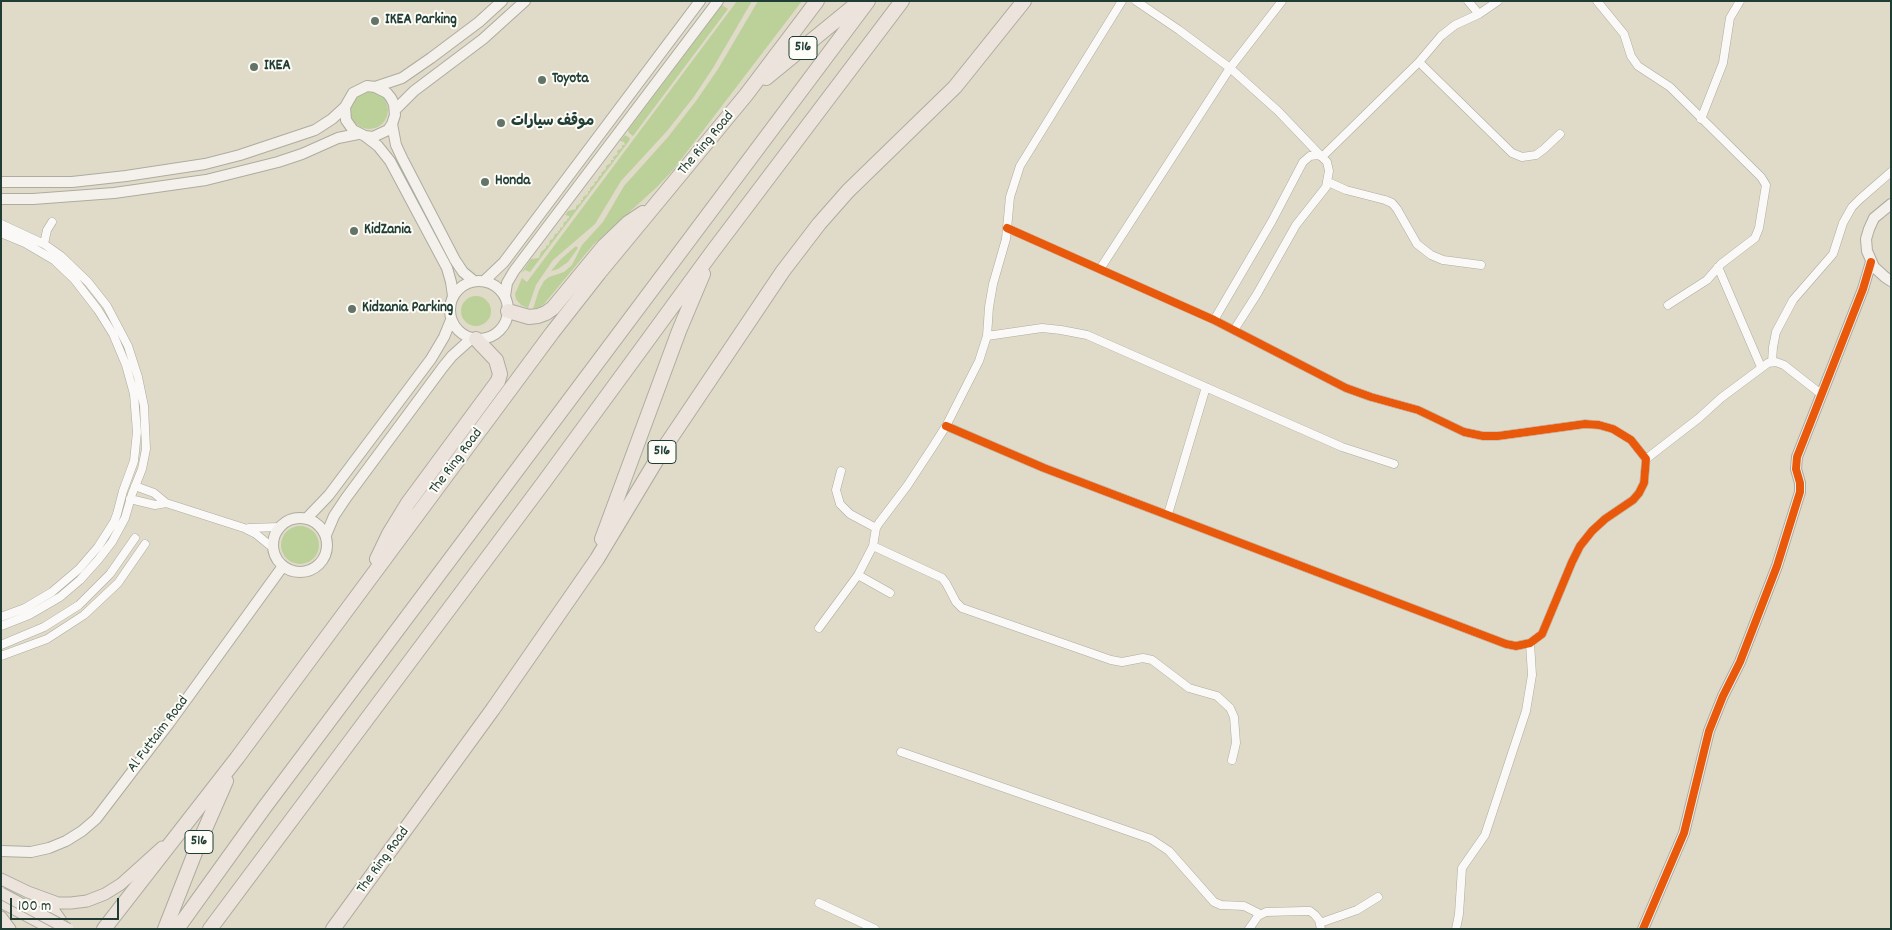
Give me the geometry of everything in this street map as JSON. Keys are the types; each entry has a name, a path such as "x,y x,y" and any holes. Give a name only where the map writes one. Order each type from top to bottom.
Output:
{"highway":[{"name":"The Ring Road","path":"104,929 237,758 556,328 746,95 817,1"},
{"name":"516","path":"746,95 860,1"},
{"name":"516","path":"177,929 275,793 868,1"},
{"name":"516","path":"210,929 532,498 713,251 902,1"},
{"name":"The Ring Road","path":"333,929 493,709 597,559 662,451 794,257 848,191 955,86 1024,1"},
{"path":"508,311 529,317 546,313 553,308 610,240 628,223 655,206"},
{"name":"516","path":"597,559 602,539 679,331 713,251"},
{"path":"368,581 381,549 398,519 498,381 500,374 496,360 474,338"},
{"name":"516","path":"165,929 208,822 237,758"}],"main road":[{"path":"6,882 58,903 87,901 121,884 178,835"},
{"path":"6,882 54,911 61,921 62,929"},
{"path":"1,893 68,929"},
{"path":"1,902 52,929"},
{"path":"342,929 350,908"},
{"path":"1,917 10,929"},
{"path":"1,922 6,929"}],"street":[{"path":"375,87 402,78 432,58 479,22 502,1"},
{"path":"451,320 464,335 484,339 498,332 507,319 508,311 504,296 499,289 479,281 464,272 455,260 402,158 396,145 392,124 396,110 414,91 483,39 525,1"},
{"path":"453,296 462,286 479,281 494,273 504,262 700,1"},
{"path":"504,296 514,271 718,1"},
{"path":"819,628 858,575 873,546 876,528 882,517 920,467 946,426 979,361 987,336 990,295 1004,250 1010,197 1016,176 1025,155 1122,1"},
{"path":"1136,1 1230,68 1278,111 1322,157 1328,166 1328,182 1323,192 1293,229 1257,294 1234,330"},
{"path":"1100,269 1230,68 1282,1"},
{"path":"1468,1 1479,14"},
{"path":"1214,320 1272,221 1303,162 1310,156 1322,157 1420,62 1449,30 1479,14 1498,1"},
{"path":"1597,1 1624,34 1631,56 1638,66 1666,83 1761,177 1766,188 1757,235 1749,244 1718,267 1707,280 1668,305"},
{"path":"1701,119 1722,63 1730,18 1740,1"},
{"path":"1420,62 1512,154 1526,157 1536,155 1560,134"},
{"path":"1,182 72,182 126,176 205,164 240,155 315,130 332,119 345,107 353,93 367,86 375,87 387,93 396,110"},
{"path":"307,518 329,495 431,359 444,337 451,320 452,282 447,268 406,189 383,152 349,126 346,120 345,107"},
{"path":"1,199 33,199 114,193 197,182 278,162 338,138 381,134 392,124"},
{"path":"1772,362 1776,332 1793,300 1833,254 1843,223 1852,207 1891,172"},
{"path":"1328,182 1346,190 1392,203 1417,244 1431,255 1443,260 1480,265"},
{"path":"1888,279 1871,262 1866,245 1869,229 1878,214 1891,204"},
{"path":"44,244 45,235 52,222"},
{"path":"1,224 44,244 61,256 77,276 107,306 134,362 138,393 136,453 114,522 105,537 79,569 39,605 1,626"},
{"path":"946,426 1035,465 1506,644 1516,646 1530,643 1545,630 1572,562 1586,538 1604,519 1628,504 1640,492 1645,478 1646,459 1636,445 1625,436 1606,427 1592,424 1498,436 1483,436 1464,432 1418,410 1346,388 1214,320 1007,228"},
{"path":"1,233 40,251 77,276"},
{"path":"1643,929 1684,833 1709,731 1740,662 1777,566 1800,492 1796,469 1797,457 1863,289 1871,262"},
{"path":"1718,267 1761,367"},
{"path":"1863,289 1872,281 1888,279"},
{"path":"987,336 1033,328 1074,332 1099,340 1342,447 1394,464"},
{"path":"326,535 334,516 346,498 437,375 452,356 474,338"},
{"path":"1646,459 1699,418 1714,403 1761,367 1772,362 1788,367 1821,394"},
{"path":"1168,514 1206,387"},
{"path":"1,617 60,597 80,580 112,542 126,518 130,499 142,469 146,449 145,414 138,393"},
{"path":"840,470 836,490 840,504 850,514 876,528"},
{"path":"135,486 154,492 166,503 244,528 256,534 273,548"},
{"path":"130,499 156,505 166,503"},
{"path":"307,518 318,524 326,535 328,545 326,555 316,567 302,572 292,571 283,566 275,556 273,548 276,533 280,527 292,519 307,518"},
{"path":"244,528 280,527"},
{"path":"105,537 112,542"},
{"path":"1,644 44,627 79,605 110,574 135,538"},
{"path":"1,656 46,639 84,615 118,583 145,544"},
{"path":"873,546 939,576 946,583 956,602 962,608 1112,660 1122,662 1143,658 1152,660 1160,664 1189,688 1217,696 1226,703 1234,717 1236,734 1232,760"},
{"name":"Al Futtaim Road","path":"1,851 31,852 49,848 66,841 96,819 170,722 283,566"},
{"path":"858,575 890,593"},
{"path":"1456,929 1459,914 1462,868 1485,834 1526,711 1532,675 1530,643"},
{"path":"901,752 1150,839 1169,851 1214,902 1220,905 1244,906 1260,914"},
{"path":"1249,929 1260,914 1272,911 1307,911 1315,915 1320,926 1357,910 1378,897"},
{"path":"819,903 875,929"}],"green space":[{"path":"737,1 752,1 693,98 667,131 621,181 595,224 553,260 536,285 528,308 521,305 516,299 515,294 522,278 527,282"},
{"path":"758,1 802,1 673,170 593,245 544,304 533,309 544,281 549,277 564,272 572,265 582,245 603,222 624,186 668,137 696,101 718,69"},
{"path":"722,5 728,9 633,136 628,130"},
{"path":"369,91 376,92 382,97 387,103 387,117 382,123 376,128 369,129 362,128 356,123 351,117 350,110 351,103 356,97 362,92"},
{"path":"625,135 630,138 629,141 530,272 525,270 521,273 531,259 539,258 541,252 549,245 550,240 553,239 560,228 563,227 564,222 569,218 569,216 565,215 568,211 576,209 576,206 581,203 583,197 588,194 590,188 595,184 594,182 602,175 601,173 606,169 606,166 611,163 611,160 614,160 613,157 618,154 617,151 622,148 622,145 625,145 624,142 620,141"},
{"path":"576,246 578,248 568,262 558,269 551,271 561,259"},
{"path":"476,296 487,300 491,311 487,322 476,326 465,322 461,311 465,300"},
{"path":"300,526 313,532 319,545 313,558 300,564 287,558 281,545 287,532"}],"cycle path":[{"path":"946,426 1044,468 1506,644 1516,646 1530,643 1542,634 1580,546 1605,519 1633,500 1644,483 1646,459 1631,440 1613,429 1585,424 1498,436 1483,436 1464,432 1418,410 1346,388 1214,320 1007,228"},
{"path":"1643,929 1684,833 1709,731 1723,696 1740,662 1777,566 1800,492 1800,483 1796,469 1797,457 1863,289 1871,262"}],"place":[{"name":"IKEA Parking","path":"375,21"},
{"name":"IKEA","path":"254,67"},
{"name":"Toyota","path":"542,80"},
{"name":"موقف سيارات","path":"501,123"},
{"name":"Honda","path":"485,182"},
{"name":"KidZania","path":"354,231"},
{"name":"Kidzania Parking","path":"352,309"}]}
